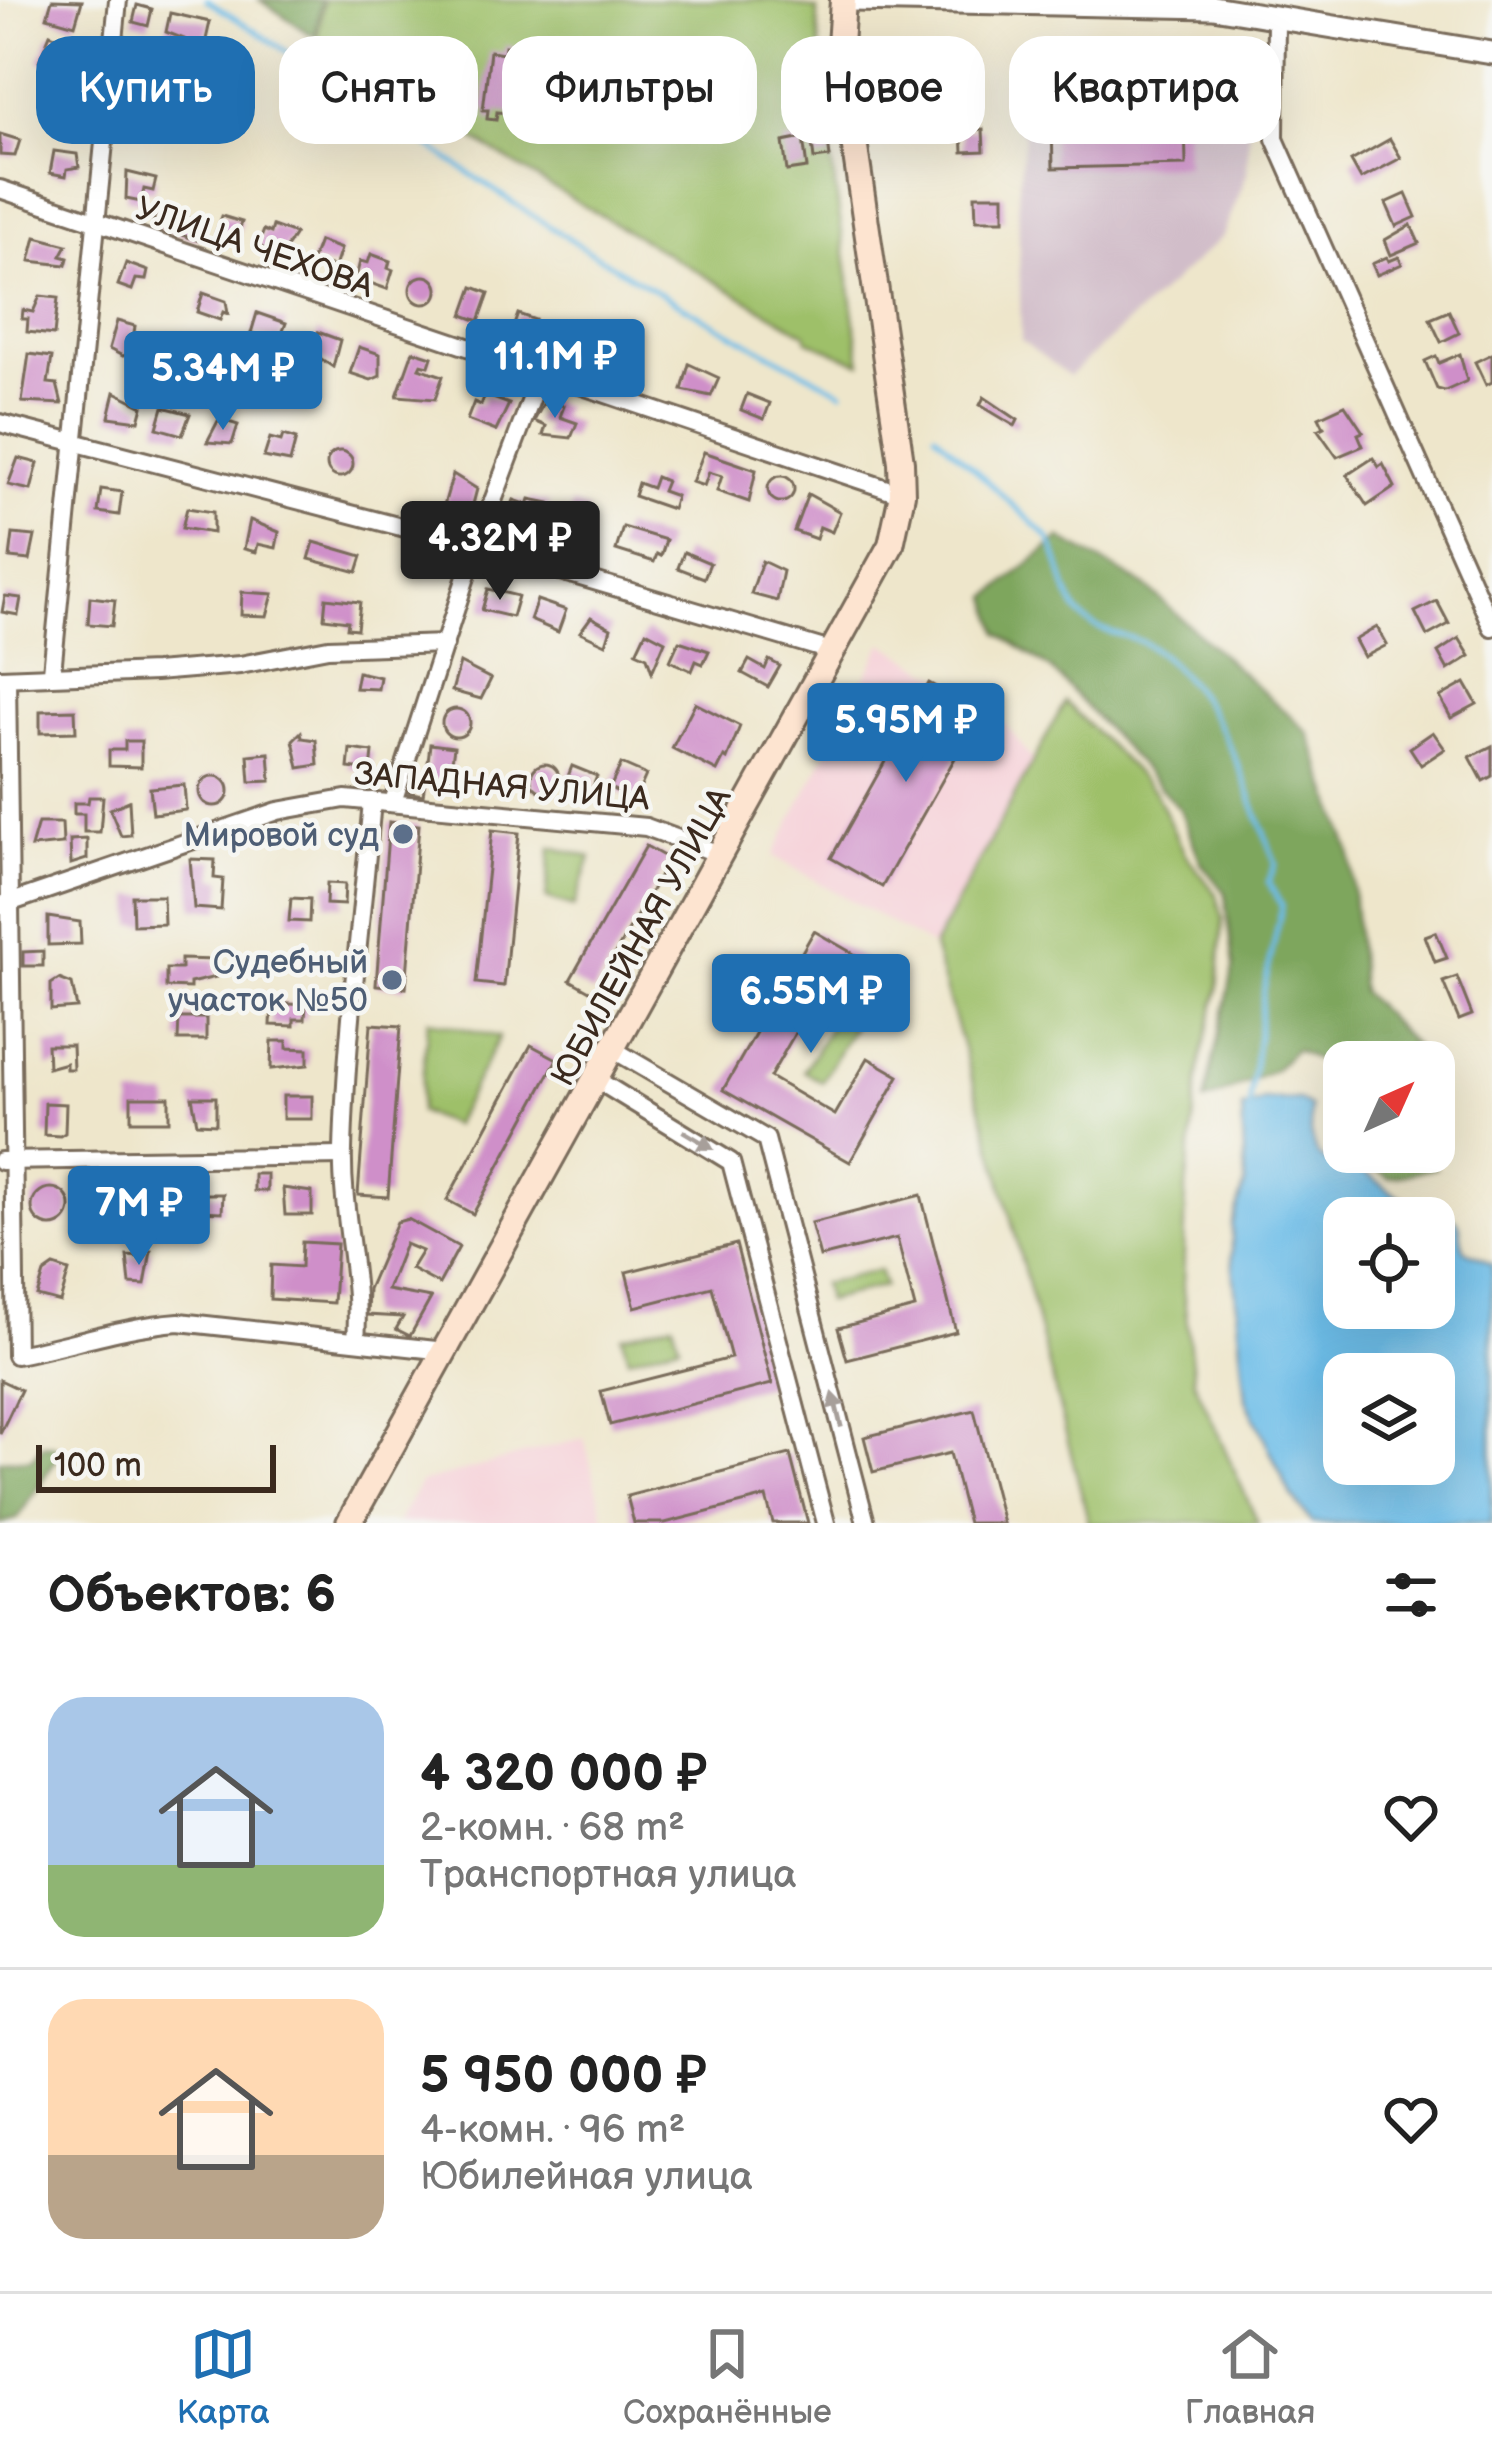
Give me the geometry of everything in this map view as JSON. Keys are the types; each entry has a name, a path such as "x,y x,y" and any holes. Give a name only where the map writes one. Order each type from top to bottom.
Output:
{"main road":[{"name":"ЮБИЛЕЙНАЯ УЛИЦА","path":"349,1523 891,544 902,494 840,46 848,0"}],"street":[{"path":"52,672 118,0"},
{"path":"848,0 1213,7 1492,53"},
{"path":"1276,17 1275,139 1492,627"},
{"name":"УЛИЦА ЧЕХОВА","path":"0,189 902,494"},
{"path":"393,802 476,546 541,373"},
{"path":"0,423 476,546 834,652"},
{"path":"445,644 328,648 240,665 177,670 52,672 4,678 5,1161 16,1354 102,1339 140,1325 179,1322 445,1351"},
{"name":"ЗАПАДНАЯ УЛИЦА","path":"5,904 278,811 326,801 393,802 646,827 722,855"},
{"path":"356,1341 360,1288 351,1255 342,1156 372,801"},
{"path":"614,1050 766,1139 866,1523"},
{"path":"598,1080 731,1162 826,1523"},
{"path":"5,1161 342,1156"}],"shaded area":[{"path":"1023,144 1248,144 1247,174 1223,236 1069,376 1021,340 1018,196"},
{"path":"883,643 992,707 1041,771 933,947 773,856"},
{"path":"584,1438 606,1523 397,1523 420,1483"}],"green space":[{"path":"260,0 321,0 314,36"},
{"path":"324,0 774,0 817,10 819,36 781,36 781,144 829,144 861,363 807,340 806,334 478,141 478,36 318,36"},
{"path":"1060,538 1145,586 1309,733 1350,851 1361,991 1410,1041 1323,1041 1323,1079 1321,1063 1295,1049 1273,1071 1204,1102 1234,966 1225,893 1201,863 1180,809 1052,670 999,633 989,597"},
{"path":"1065,702 1155,792 1185,854 1217,895 1223,919 1218,990 1200,1062 1186,1187 1183,1289 1194,1380 1258,1523 1089,1523 994,1153 933,947"},
{"path":"551,847 591,857 574,907 546,898"},
{"path":"835,1017 853,1027 822,1082 804,1071"},
{"path":"428,1020 499,1037 453,1125 419,1112"},
{"path":"879,1270 884,1286 826,1301 822,1284"},
{"path":"673,1322 679,1344 628,1358 622,1336"},
{"path":"43,1445 55,1446 60,1454 17,1519 0,1523 0,1460 31,1459"}],"water":[{"path":"1264,1100 1299,1100 1310,1107 1311,1131 1323,1159 1323,1173 1364,1173 1401,1197 1323,1197 1323,1329 1455,1329 1455,1219 1465,1250 1492,1264 1492,1523 1312,1523 1290,1494 1246,1399 1232,1257 1232,1225 1245,1184 1242,1108"}],"building":[{"path":"52,0 82,1 75,25 47,17"},
{"path":"137,5 152,9 148,26 133,22"},
{"path":"170,13 210,22 207,36 166,32"},
{"path":"490,51 502,53 502,113 497,112 496,120 487,119 488,110 483,110"},
{"path":"0,134 20,140 15,156 0,155"},
{"path":"1390,139 1401,158 1361,179 1351,161"},
{"path":"783,144 804,144 807,168 787,171"},
{"path":"812,144 828,144 830,157 814,159"},
{"path":"963,144 984,144 984,151 963,152"},
{"path":"1052,144 1186,144 1186,165 1053,168"},
{"path":"54,151 77,154 79,167 67,169 66,176 50,173"},
{"path":"127,172 156,179 153,191 144,189 141,202 126,199"},
{"path":"1406,194 1416,217 1396,226 1386,203"},
{"path":"975,195 1004,195 1004,220 976,220"},
{"path":"157,209 182,223 185,217 203,223 197,240 152,225"},
{"path":"222,216 242,222 236,239 216,232"},
{"path":"1411,225 1419,243 1391,255 1385,240"},
{"path":"273,226 295,234 281,256 258,246 264,230 271,233"},
{"path":"36,237 67,245 61,256 68,258 66,265 30,261"},
{"path":"319,241 341,249 335,267 311,262"},
{"path":"371,254 390,261 388,268 393,270 387,289 356,278 360,261 368,263"},
{"path":"1387,257 1389,261 1399,257 1402,264 1377,275 1372,264"},
{"path":"126,263 148,271 146,280 136,279 132,290 118,285"},
{"path":"424,276 434,280 438,290 434,300 424,304 414,300 410,290 414,280"},
{"path":"473,287 489,293 479,321 463,315"},
{"path":"203,293 226,301 228,314 223,312 220,320 197,312"},
{"path":"40,296 58,298 54,335 27,332 28,319 22,319 23,310 33,312"},
{"path":"1449,311 1459,333 1441,342 1430,319"},
{"path":"257,313 286,323 279,342 251,333"},
{"path":"518,314 535,320 528,339 511,333"},
{"path":"117,321 135,326 131,353 123,356 109,349"},
{"path":"318,332 340,340 333,367 311,352"},
{"path":"555,333 570,338 560,365 546,360"},
{"path":"584,335 609,347 604,363 576,356"},
{"path":"615,346 626,350 625,367 609,362"},
{"path":"359,347 380,354 380,376 371,380 350,373"},
{"path":"413,351 432,357 429,366 419,368 443,376 435,399 397,396"},
{"path":"29,354 52,357 48,383 57,384 62,404 22,402"},
{"path":"1460,354 1467,381 1445,391 1437,389 1425,361 1436,356 1439,363"},
{"path":"1492,354 1492,382 1486,385 1475,362"},
{"path":"689,364 719,378 711,396 682,390"},
{"path":"115,392 143,406 139,421 109,417"},
{"path":"747,394 770,403 764,419 741,410"},
{"path":"485,395 509,404 496,431 467,420 474,402 481,405"},
{"path":"984,397 1018,420 1015,426 980,405"},
{"path":"546,399 564,406 560,417 577,423 571,438 543,435 546,426 534,421"},
{"path":"1345,405 1363,432 1358,434 1363,446 1337,457 1318,430 1324,427 1319,417"},
{"path":"163,407 190,414 182,435 157,428"},
{"path":"219,419 238,425 232,444 207,442"},
{"path":"283,435 296,439 290,462 264,457 270,438 281,441"},
{"path":"340,451 353,464 340,477 327,464"},
{"path":"704,452 756,470 749,502 717,491 722,476 709,472 704,486 692,482"},
{"path":"18,458 38,463 31,490 8,485"},
{"path":"1373,458 1379,467 1383,464 1395,487 1367,506 1347,475"},
{"path":"453,474 477,489 471,512 454,507 452,515 442,512"},
{"path":"781,476 794,489 781,502 768,489"},
{"path":"656,477 666,481 662,491 676,496 672,509 634,496 638,483 652,488"},
{"path":"101,489 122,492 119,515 98,512"},
{"path":"808,494 840,512 832,532 820,527 816,539 794,531"},
{"path":"530,499 549,503 542,531 507,519 514,500 528,505"},
{"path":"572,505 588,510 581,532 565,526"},
{"path":"187,508 213,512 213,533 182,528"},
{"path":"250,520 279,532 276,548 258,544 256,552 244,549"},
{"path":"623,527 666,540 661,556 657,554 654,562 616,550"},
{"path":"13,534 35,536 30,560 10,558"},
{"path":"314,542 362,556 357,572 309,559"},
{"path":"684,552 710,563 704,578 678,568"},
{"path":"762,561 783,571 777,601 751,594"},
{"path":"488,589 518,596 512,617 482,610"},
{"path":"242,592 273,594 267,616 241,615"},
{"path":"5,596 21,598 18,615 2,612"},
{"path":"90,597 115,600 112,626 88,624"},
{"path":"326,598 360,602 357,629 347,628 348,621 324,618"},
{"path":"537,600 566,610 558,632 530,620"},
{"path":"1437,601 1449,624 1427,636 1415,612"},
{"path":"591,617 611,628 606,644 580,632"},
{"path":"1377,627 1387,645 1364,657 1355,640"},
{"path":"646,631 665,641 652,672 647,657 636,652"},
{"path":"1459,638 1470,656 1448,670 1438,652"},
{"path":"679,641 709,651 703,664 696,661 692,671 670,661"},
{"path":"749,660 765,669 769,660 780,666 768,687 742,673"},
{"path":"460,663 491,679 481,699 452,691"},
{"path":"358,672 380,677 378,689 355,688"},
{"path":"929,683 981,712 882,887 831,858"},
{"path":"1465,683 1477,704 1451,718 1440,697"},
{"path":"695,703 740,726 717,771 672,748"},
{"path":"456,709 466,713 470,723 466,733 456,737 446,733 442,723 446,713"},
{"path":"75,710 76,732 40,733 40,711"},
{"path":"301,732 302,738 316,740 318,765 299,768 293,740"},
{"path":"1433,732 1445,749 1421,765 1410,748"},
{"path":"125,741 141,741 141,767 109,766 109,750 125,750"},
{"path":"430,744 454,747 449,782 426,779"},
{"path":"1492,746 1492,776 1483,781 1470,757"},
{"path":"350,749 373,752 371,771 348,768"},
{"path":"269,753 271,781 250,782 248,755"},
{"path":"545,764 555,768 559,778 555,788 545,792 535,788 531,778 535,768"},
{"path":"621,764 646,775 635,800 610,788"},
{"path":"572,766 597,776 590,794 565,784"},
{"path":"214,776 225,780 229,791 225,802 214,806 203,802 199,791 203,780"},
{"path":"405,778 425,781 423,795 406,792"},
{"path":"184,785 186,810 153,814 150,788"},
{"path":"89,797 103,797 100,832 84,832 84,814 74,814 74,803 88,803"},
{"path":"129,801 131,835 121,836 110,809"},
{"path":"389,822 419,825 406,988 376,985"},
{"path":"38,823 62,823 63,844 31,847"},
{"path":"492,830 519,833 504,986 476,983"},
{"path":"87,839 87,859 71,864 70,840"},
{"path":"646,846 669,859 593,993 570,980"},
{"path":"190,859 215,860 214,878 223,879 221,910 194,908"},
{"path":"327,883 345,884 344,905 326,904"},
{"path":"132,896 163,896 164,924 133,925"},
{"path":"291,898 310,899 309,922 289,921"},
{"path":"48,917 80,922 81,944 48,945"},
{"path":"814,931 875,966 858,995 827,977 770,1077 835,1115 868,1058 899,1076 850,1162 723,1090"},
{"path":"1436,932 1447,958 1435,962 1425,936"},
{"path":"43,951 43,966 23,966 23,952"},
{"path":"181,959 216,960 216,977 190,983 190,988 166,987 166,969 181,969"},
{"path":"1457,977 1472,1015 1459,1020 1443,982"},
{"path":"59,979 72,984 77,1008 51,1010 51,984"},
{"path":"272,1003 306,1005 305,1019 294,1019 294,1026 271,1025"},
{"path":"179,1018 206,1018 206,1040 178,1040"},
{"path":"371,1024 401,1026 388,1197 358,1195"},
{"path":"272,1041 308,1049 308,1065 271,1069"},
{"path":"47,1045 72,1045 73,1069 66,1069 66,1063 48,1068"},
{"path":"531,1045 557,1059 473,1214 447,1200"},
{"path":"283,1096 312,1096 312,1119 283,1119"},
{"path":"131,1097 169,1097 169,1121 131,1121"},
{"path":"192,1097 216,1097 216,1124 197,1123"},
{"path":"45,1103 66,1104 65,1133 60,1136 44,1135"},
{"path":"114,1173 122,1173 122,1184 114,1184 114,1195 95,1195 95,1180 114,1180"},
{"path":"254,1174 267,1174 267,1191 254,1191"},
{"path":"127,1184 164,1185 163,1213 126,1212"},
{"path":"51,1188 64,1194 70,1207 64,1220 51,1226 38,1220 32,1207 38,1194"},
{"path":"283,1188 312,1192 312,1215 285,1215"},
{"path":"198,1194 223,1194 222,1212 198,1211"},
{"path":"921,1195 956,1332 847,1360 838,1328 915,1308 897,1238 820,1257 811,1223"},
{"path":"408,1219 459,1247 439,1284 411,1269 422,1251 405,1244 387,1290 431,1298 410,1336 396,1329 403,1317 367,1315 368,1289 397,1222"},
{"path":"302,1242 337,1244 333,1303 270,1299 271,1265 301,1267"},
{"path":"736,1244 772,1384 610,1425 601,1391 731,1358 712,1287 635,1307 626,1272"},
{"path":"143,1250 151,1251 145,1285 130,1284 127,1256 142,1257"},
{"path":"54,1266 69,1271 60,1302 37,1296 44,1273"},
{"path":"0,1380 21,1390 0,1434"},
{"path":"974,1410 1003,1523 968,1523 950,1453 873,1472 864,1437"},
{"path":"790,1454 808,1523 773,1523 766,1497 665,1523 634,1523 627,1496"}],"waterway":[{"path":"206,0 597,256 843,392"},
{"path":"935,433 1048,537 1079,614 1096,626 1154,649 1199,695 1230,748 1276,864 1268,882 1282,906 1263,994 1249,1106"}],"place":[{"name":"Мировой суд","path":"403,834"},
{"name":"Судебный участок №50","path":"392,980"}]}
